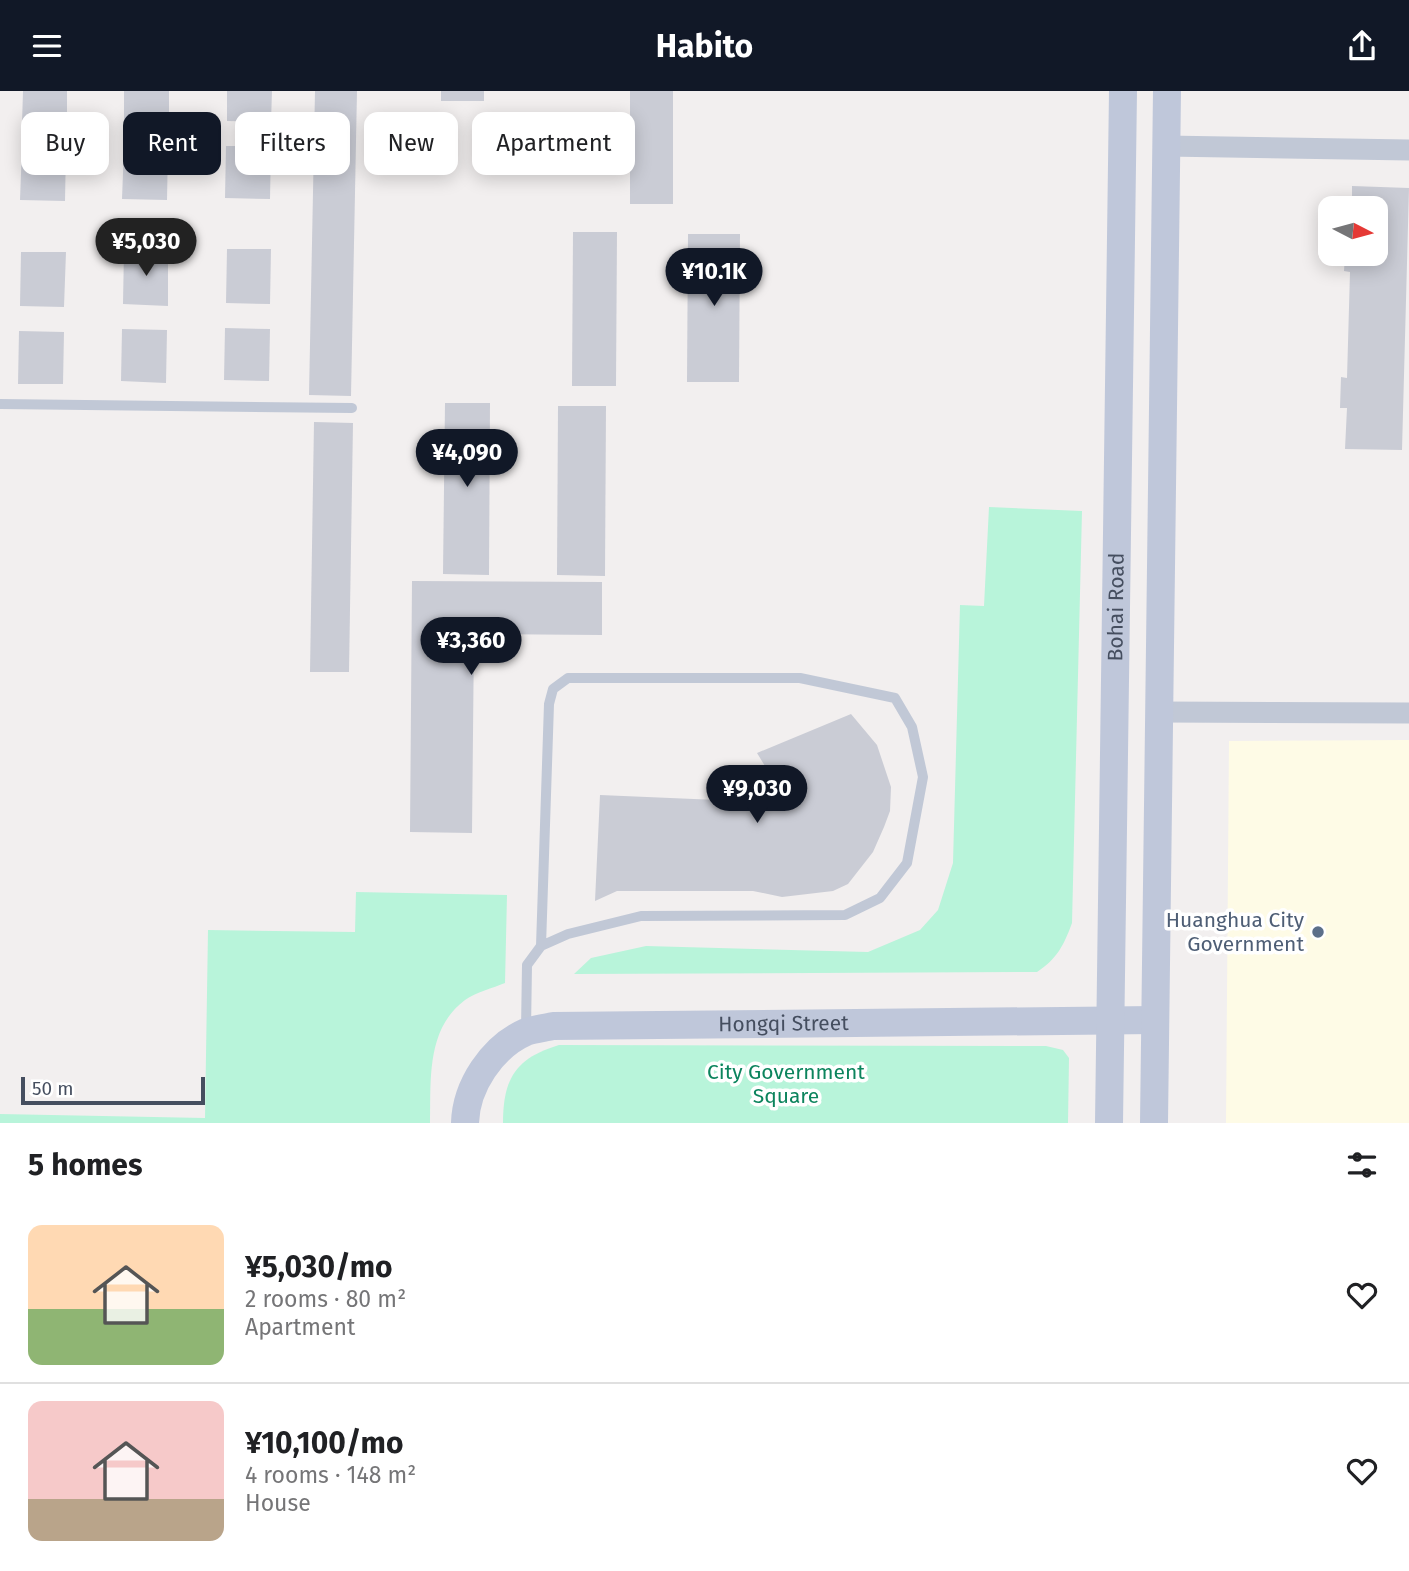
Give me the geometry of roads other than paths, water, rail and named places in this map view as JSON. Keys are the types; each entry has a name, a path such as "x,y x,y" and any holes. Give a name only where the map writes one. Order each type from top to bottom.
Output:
{"main road":[{"name":"Bohai Road","path":"1109,1123 1123,91"},
{"name":"Bohai Road","path":"1154,1123 1167,91"},
{"name":"Hongqi Street","path":"466,1123 473,1085 493,1056 526,1032 553,1026 1156,1020"}],"street":[{"path":"1166,146 1409,150"},
{"path":"1159,712 1409,713"}],"lane":[{"path":"0,404 352,408"},
{"path":"526,1032 527,965 541,946 604,923 641,916 845,915 880,898 907,863 923,776 912,727 895,698 800,678 568,678 553,689 549,704 541,946"}],"place":[{"name":"Huanghua City Government","path":"1318,932"}],"park label":[{"name":"City Government Square","path":"786,1084"}]}
